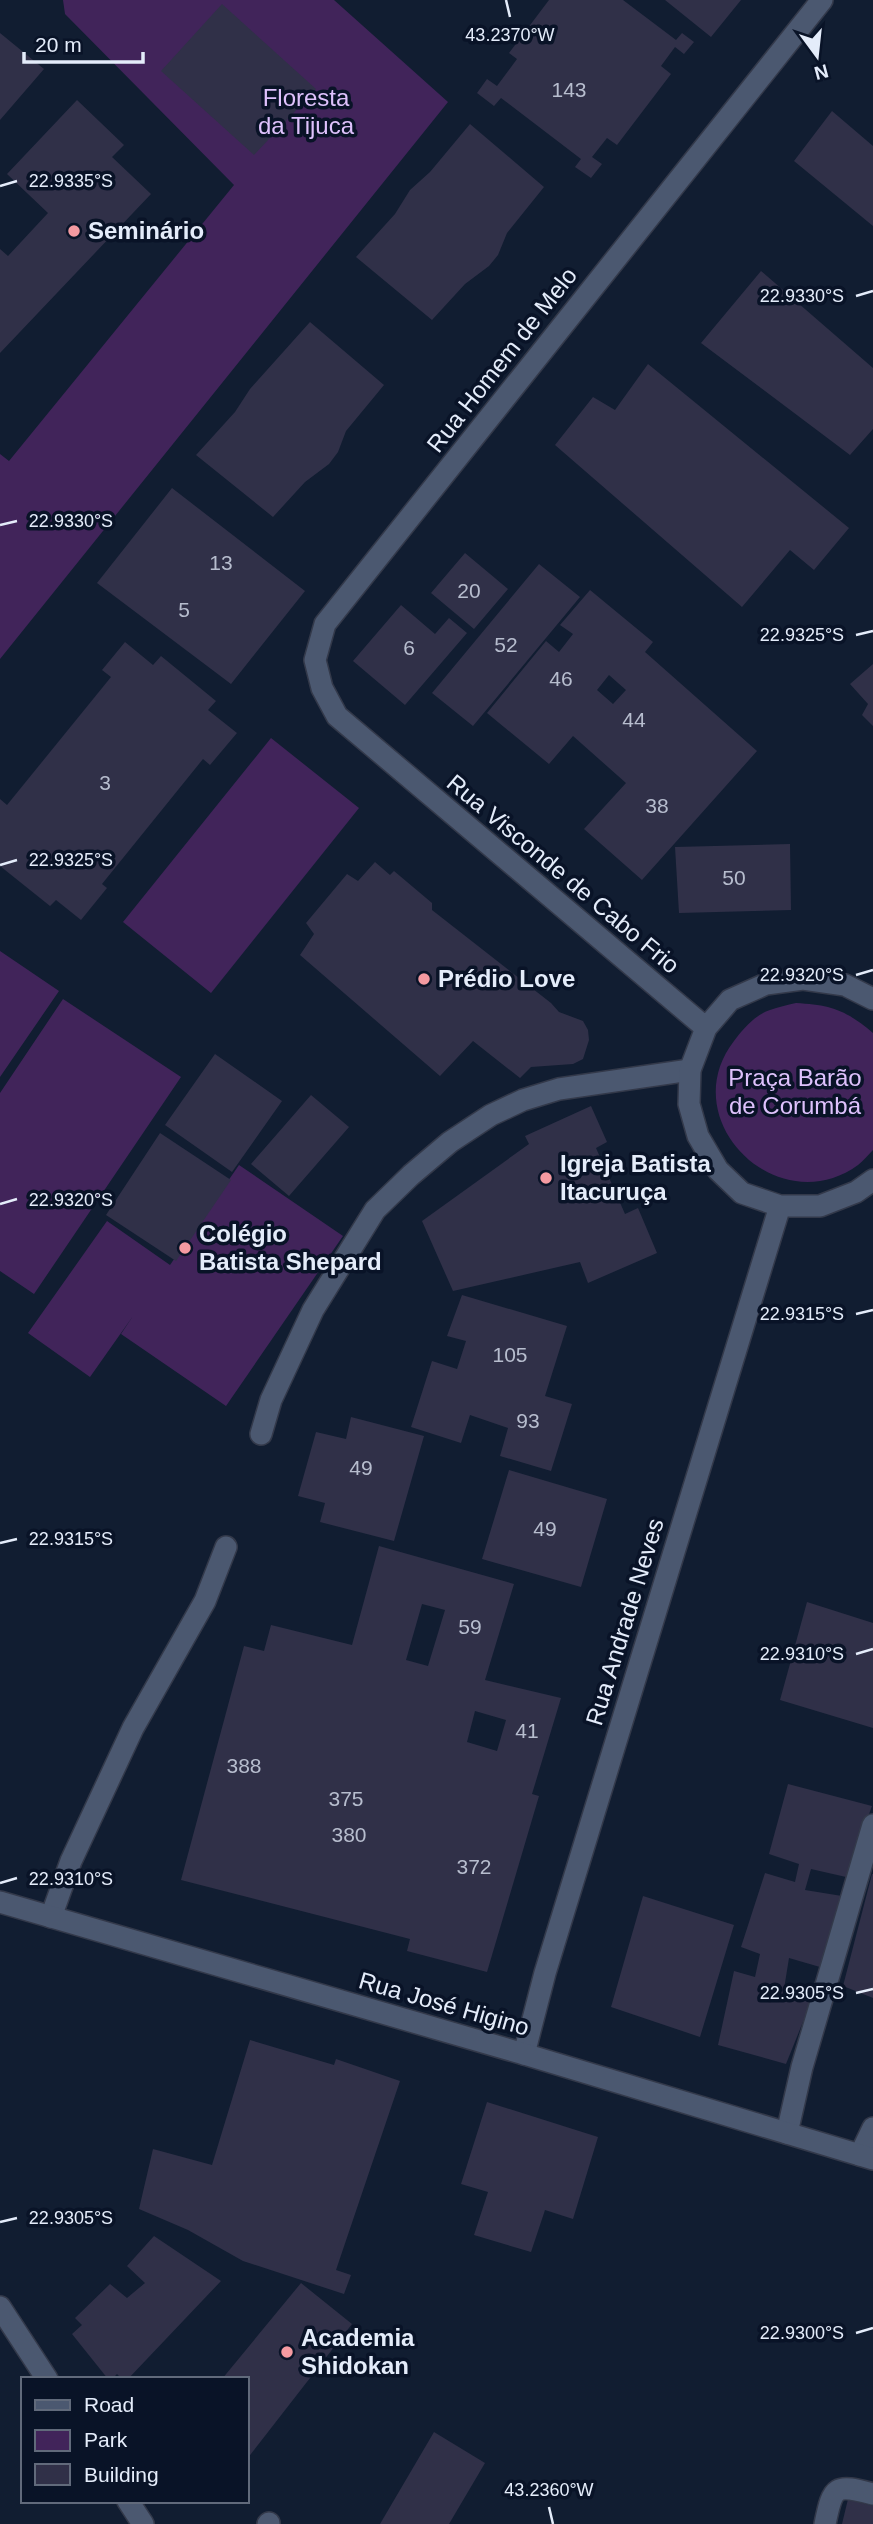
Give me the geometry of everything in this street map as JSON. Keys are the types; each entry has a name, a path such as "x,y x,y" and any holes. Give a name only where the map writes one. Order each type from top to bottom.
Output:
{"street":[{"name":"Rua Homem de Melo","path":"387,760 337,716 321,688 315,660 325,624 822,0"},
{"name":"Rua Visconde de Cabo Frio","path":"387,760 706,1028"},
{"path":"873,999 845,985 803,979 766,984 730,1000 706,1028 690,1070 689,1104 698,1136 718,1170 742,1193 780,1206 820,1206 856,1192 873,1180"},
{"path":"261,1434 279,1381 313,1310 375,1210 411,1175 450,1142 481,1121 523,1100 559,1089 690,1070"},
{"name":"Rua Andrade Neves","path":"524,2054 545,1973 780,1206"},
{"path":"51,1917 71,1861 127,1740 205,1601 226,1547"},
{"path":"787,2133 802,2067 873,1825"},
{"name":"Rua José Higino","path":"0,1902 867,2157"},
{"path":"867,2157 873,2128"},
{"path":"0,2307 46,2377"},
{"path":"825,2524 830,2499 836,2491 846,2487 873,2494"},
{"path":"129,2503 142,2524"}],"green space":[{"name":"Floresta da Tijuca","path":"63,0 334,0 448,102 0,659 0,454 9,461 234,185 65,14"},
{"path":"271,738 359,808 211,993 123,922"},
{"path":"0,951 59,991 0,1077"},
{"path":"63,999 181,1077 34,1294 0,1271 0,1093"},
{"name":"Praça Barão de Corumbá","path":"796,1003 837,1010 855,1019 873,1033 873,1150 858,1165 827,1180 796,1181 768,1172 743,1154 725,1130 716,1102 719,1071 738,1036 759,1015"},
{"path":"239,1165 343,1236 226,1406 121,1334 133,1316 90,1377 28,1333 107,1221 170,1265"}],"building":[{"path":"549,0 623,0 676,40 682,33 694,42 684,54 675,47 661,66 671,74 617,145 607,138 592,157 602,164 591,178 575,167 581,159 501,98 494,106 477,93 487,79 497,86 517,59 509,53"},
{"path":"665,0 741,0 711,37"},
{"path":"222,4 316,89 254,155 161,71"},
{"path":"0,33 44,69 0,120"},
{"name":"Seminário","path":"77,100 124,145 112,157 151,194 0,353 0,249 8,256 48,213 7,174"},
{"path":"832,111 873,146 873,226 794,161"},
{"path":"470,124 544,187 507,233 498,255 489,266 465,284 432,320 356,257 395,214 410,190 430,172"},
{"path":"761,271 873,368 873,429 850,455 701,343"},
{"path":"310,322 384,385 346,431 338,452 329,464 305,482 273,517 196,455"},
{"path":"648,364 849,528 814,570 790,550 742,607 555,445 593,397 615,410"},
{"path":"172,488 305,591 231,684 97,583"},
{"path":"465,553 508,589 474,629 431,593"},
{"path":"539,564 580,597 473,726 432,693"},
{"path":"590,590 653,642 645,652 757,751 642,880 584,829 626,783 573,736 549,764 487,713 546,641 559,652 573,634 560,625","holes":["609,675 626,690 613,704 597,690"]},
{"path":"401,605 435,634 449,618 467,633 405,705 353,661"},
{"path":"125,642 153,665 161,656 216,701 208,710 237,733 210,765 203,759 102,884 107,888 81,920 56,900 50,906 0,866 0,799 7,805 111,677 102,670"},
{"path":"873,664 873,726 862,715 868,704 850,684"},
{"path":"790,844 791,910 679,913 675,847"},
{"name":"Prédio Love","path":"375,862 390,875 394,871 432,903 432,910 559,1012 583,1021 589,1040 583,1059 573,1064 531,1067 520,1078 473,1041 440,1076 300,955 314,934 306,923 347,874 358,881"},
{"path":"215,1054 282,1101 232,1172 165,1125"},
{"path":"311,1095 349,1127 289,1196 251,1164"},
{"name":"Igreja Batista Itacuruça","path":"591,1106 607,1142 596,1148 625,1214 638,1208 657,1253 588,1283 580,1262 453,1291 422,1221 529,1144 525,1136"},
{"path":"160,1133 231,1180 176,1261 106,1215"},
{"path":"462,1295 567,1326 545,1396 572,1404 551,1471 500,1456 508,1428 470,1415 461,1443 411,1427 432,1361 457,1369 466,1341 447,1336"},
{"path":"351,1417 424,1436 394,1541 320,1522 325,1503 298,1496 316,1432 346,1439"},
{"path":"509,1470 607,1499 581,1587 482,1559"},
{"path":"379,1546 514,1584 485,1680 561,1698 532,1794 539,1796 487,1972 407,1951 410,1939 181,1880 244,1646 264,1651 271,1625 352,1645","holes":["422,1604 445,1610 428,1666 406,1660","475,1711 506,1720 497,1751 467,1742"]},
{"path":"807,1602 873,1623 873,1728 780,1700"},
{"path":"788,1784 872,1806 846,1877 811,1869 805,1890 842,1896 820,1967 789,1958 784,1989 813,1997 786,2064 718,2045 734,1971 755,1977 760,1954 741,1947 765,1873 795,1882 799,1864 769,1854"},
{"path":"873,1874 873,1998 843,1986"},
{"path":"643,1896 734,1925 700,2037 611,2007"},
{"path":"250,2040 334,2065 336,2059 400,2081 336,2270 351,2275 344,2294 243,2261 188,2230 139,2209 153,2149 212,2165"},
{"path":"487,2102 598,2137 573,2219 545,2210 531,2252 474,2235 488,2192 461,2184"},
{"path":"154,2236 221,2281 130,2377 120,2377 117,2374 106,2377 72,2334 82,2325 75,2318 110,2284 127,2298 145,2283 127,2266"},
{"name":"Academia Shidokan","path":"301,2283 352,2324 248,2458 248,2377 224,2377"},
{"path":"434,2432 485,2463 449,2524 380,2524"},
{"path":"848,2499 873,2506 873,2524 842,2524"}],"place":[{"name":"Seminário","path":"74,231"},
{"name":"Prédio Love","path":"424,979"},
{"name":"Igreja Batista Itacuruça","path":"546,1178"},
{"name":"Colégio Batista Shepard","path":"185,1248"},
{"name":"Academia Shidokan","path":"287,2352"}]}
